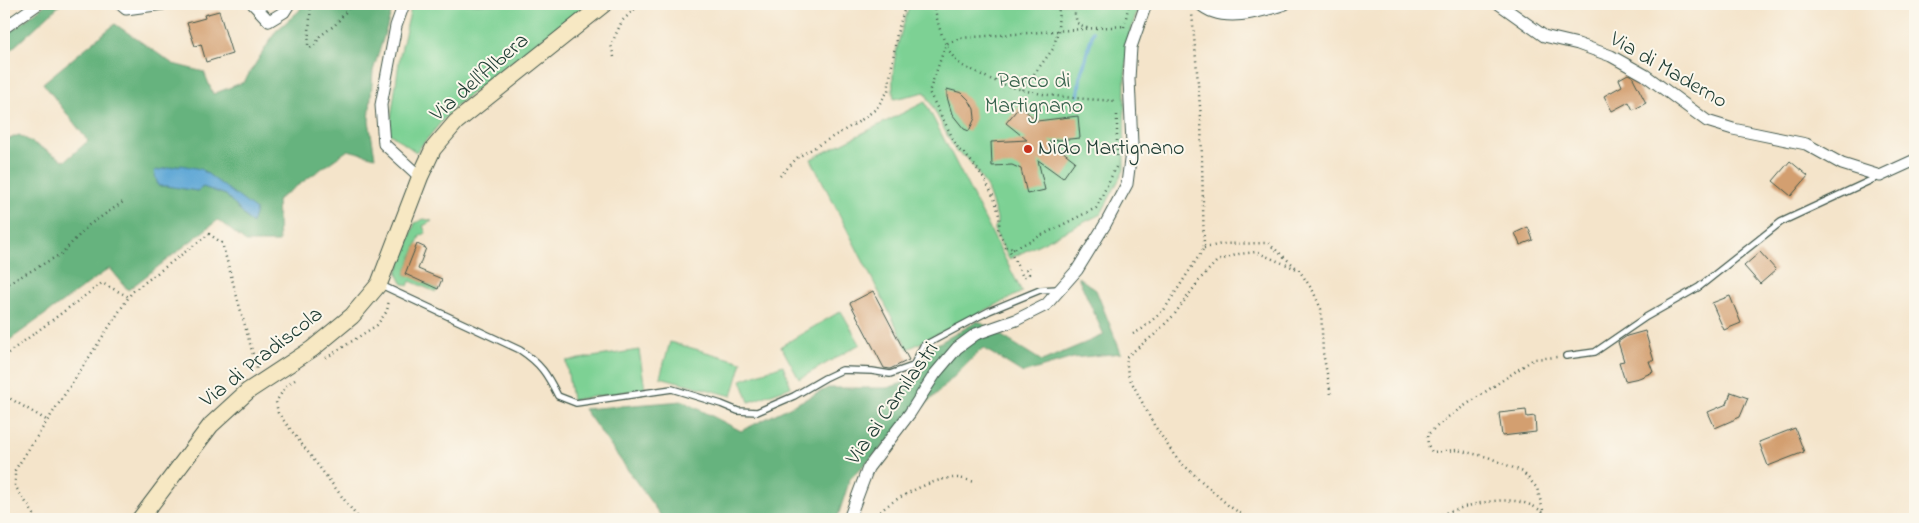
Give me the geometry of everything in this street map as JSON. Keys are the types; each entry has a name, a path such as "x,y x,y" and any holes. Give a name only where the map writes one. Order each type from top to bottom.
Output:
{"street":[{"path":"4,28 38,4"},
{"path":"120,4 126,9 163,4"},
{"path":"253,4 269,22 284,12 289,4"},
{"path":"404,4 396,26 381,105 384,144 420,177"},
{"name":"Via dell'Albera","path":"420,177 433,149 456,122 604,4"},
{"name":"Via ai Camilastri","path":"849,519 868,468 910,414 935,374 957,348 976,334 1016,320 1046,305 1077,270 1106,223 1127,184 1132,144 1131,47 1146,4"},
{"path":"1200,4 1214,12 1232,14 1251,13 1285,4"},
{"name":"Via di Maderno","path":"1499,4 1544,36 1578,44 1611,56 1645,75 1707,121 1733,129 1806,144 1842,164 1880,176"},
{"path":"1880,176 1915,160"},
{"name":"Via di Pradiscola","path":"140,519 211,425 260,382 312,349 385,288 420,177"}],"lane":[{"path":"1566,356 1594,352 1646,316 1699,287 1780,222 1880,176"},
{"path":"385,288 520,350 536,360 545,371 558,396 576,403 672,389 721,404 738,412 757,412 794,396 842,370 890,374 913,366 923,346 964,324 989,311 1040,290 1059,289"}],"path":[{"path":"310,4 308,45 310,48 315,45 320,36 335,25 352,4"},
{"path":"614,57 611,45 622,21 640,4"},
{"path":"780,176 798,157 860,121 876,109 888,91 897,33 906,4"},
{"path":"935,4 935,12 946,44 958,63 1007,86 1040,94 1117,102 1117,93"},
{"path":"1022,90 1053,49 1058,31 1059,4"},
{"path":"1078,4 1075,14 1077,23 1089,29"},
{"path":"1122,35 1129,4"},
{"path":"1133,334 1142,329 1164,310 1204,248 1202,118 1192,13"},
{"path":"1014,250 1006,247 998,230 1000,224 988,187 967,155 959,150 930,92 946,44 960,38 1124,26"},
{"path":"1030,267 1026,269 1029,274 1023,277 1010,251 1096,208 1116,166 1117,110"},
{"path":"4,286 61,254 89,225 123,202"},
{"path":"37,519 15,486 14,470 132,292 209,234 222,243 260,382"},
{"path":"1204,248 1222,244 1268,242 1299,270 1313,290 1321,309 1323,353 1331,394"},
{"path":"1249,519 1229,506 1177,459 1154,425 1128,375 1126,357 1154,335 1174,315 1200,278 1217,261 1239,254 1256,252 1299,270"},
{"path":"4,356 102,283 129,297"},
{"path":"323,360 378,325 387,311 385,288"},
{"path":"1542,510 1537,488 1523,472 1488,457 1458,450 1432,452 1428,445 1427,435 1448,418 1534,359 1566,356"},
{"path":"301,376 286,386 276,402 278,414 359,519"},
{"path":"4,391 11,400 48,421"},
{"path":"874,519 878,512 900,496 934,482 953,478 976,482"},
{"path":"1427,519 1461,508 1502,500 1530,504 1542,510 1550,519"}],"green space":[{"path":"46,4 60,5 4,56 4,37"},
{"path":"303,4 394,4 373,71 369,121 375,157 348,150 277,200 279,242 246,242 218,220 128,290 110,268 4,344 4,141 19,135 65,161 88,141 43,83 115,24 173,64 204,72 213,94 244,82 276,31 299,11","holes":["201,169 225,188 252,224 226,195 203,187 197,191 158,186"]},
{"path":"412,4 587,4 454,107 416,152 389,133 400,55"},
{"name":"Parco di Martignano","path":"910,4 1139,4 1130,34 1125,78 1124,170 1101,214 1009,259 994,230 997,218 987,188 966,157 956,152 925,92 894,99 894,63"},
{"path":"925,102 1022,292 908,349 811,159"},
{"path":"424,219 432,221 423,226 426,233 420,236 405,274 438,289 436,292 410,281 408,286 402,283 397,273 415,223"},
{"path":"1078,277 1096,290 1121,353 1073,358 1023,373 983,348 850,479 837,519 796,514 785,519 663,519 584,409 683,401 741,431 828,388 887,388 916,379 932,347 978,321 1042,361 1104,335"},
{"path":"841,311 860,344 799,379 781,346"},
{"path":"670,342 742,362 732,396 660,377"},
{"path":"639,350 645,389 572,400 566,361"},
{"path":"783,365 791,387 749,402 741,380"}],"water":[{"path":"181,165 201,169 256,210 252,224 226,195 203,187 197,191 158,186 154,171"}],"building":[{"path":"219,11 232,54 206,62 201,44 195,46 187,23 205,18 204,15"},
{"path":"1628,74 1632,76 1646,103 1633,110 1629,102 1612,111 1604,96 1622,86 1619,79"},
{"path":"947,89 962,93 974,109 975,118 969,131 964,129 952,114 947,97"},
{"name":"Nido Martignano","path":"1020,106 1037,121 1078,116 1080,138 1049,141 1075,161 1063,178 1038,160 1045,190 1027,194 1021,169 1012,165 992,166 991,142 1027,140 1006,123"},
{"path":"1790,161 1808,176 1791,196 1773,181"},
{"path":"1528,227 1533,240 1520,245 1515,233"},
{"path":"417,244 426,248 418,269 442,279 438,289 405,274"},
{"path":"1760,252 1776,270 1760,284 1744,266"},
{"path":"873,291 909,360 890,369 884,368 850,303"},
{"path":"1730,296 1741,323 1724,330 1712,303"},
{"path":"1645,331 1654,361 1649,361 1653,372 1625,381 1619,362 1624,361 1618,342 1627,336"},
{"path":"1731,392 1748,398 1740,417 1715,428 1708,412 1727,404"},
{"path":"1526,410 1527,417 1535,416 1536,432 1502,436 1499,413"},
{"path":"1795,428 1804,452 1768,466 1759,442"}],"waterway":[{"path":"1078,95 1080,78 1093,32"}],"place":[{"name":"Nido Martignano","path":"1028,149"}]}
